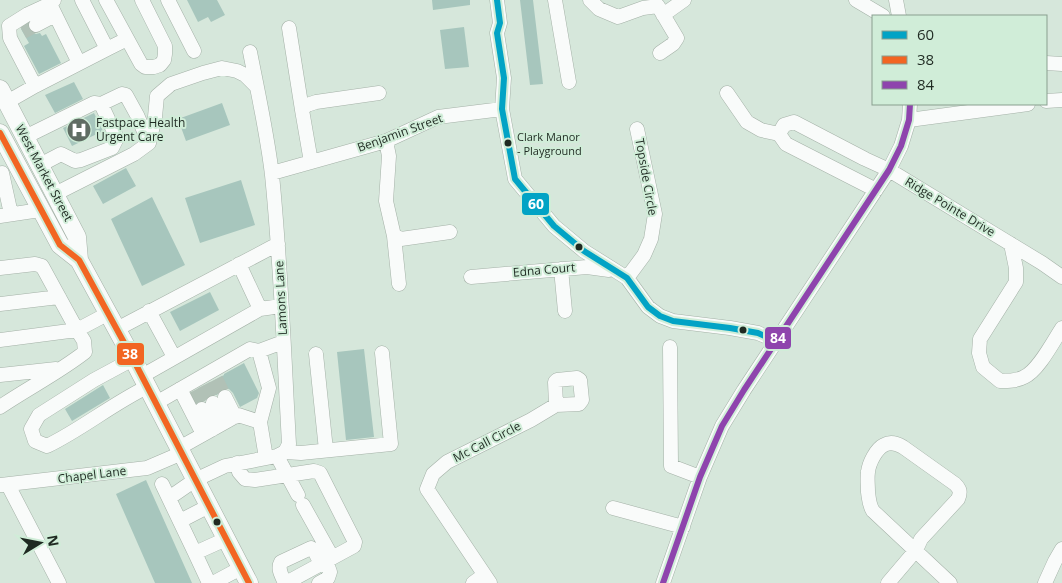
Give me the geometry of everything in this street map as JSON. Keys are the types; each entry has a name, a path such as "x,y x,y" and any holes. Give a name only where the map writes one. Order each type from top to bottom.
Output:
{"main road":[{"name":"West Market Street","path":"3,95 77,237 79,260"},
{"name":"West Market Street","path":"0,133 7,172 40,210 60,245 79,260 133,358 245,576"}],"street":[{"path":"82,0 107,49"},
{"path":"106,0 141,64 145,68 154,68 164,60 165,46 142,0"},
{"path":"137,0 159,44 165,46"},
{"path":"168,0 194,51"},
{"path":"496,0 500,23 497,33 504,78 502,109 515,179 554,226 599,261 622,275 648,307 660,316 673,321 758,333 776,341"},
{"path":"555,0 568,82"},
{"path":"590,0 599,9 618,17 643,8 658,6 677,38 673,44 660,53"},
{"path":"663,14 684,0"},
{"path":"856,0 881,15"},
{"path":"53,6 79,63"},
{"path":"36,25 53,6"},
{"path":"35,86 16,35 9,26 28,14 53,6"},
{"path":"289,28 310,162"},
{"path":"3,95 35,86 127,39"},
{"name":"Lamons Lane","path":"250,52 272,173 278,244 289,444 276,455"},
{"path":"1047,63 1062,64"},
{"path":"55,194 134,154 149,143 157,96 171,84 222,68 245,75 256,86"},
{"path":"302,110 307,105 316,102 379,93"},
{"path":"727,93 747,122 761,130 779,134 786,144 876,190"},
{"path":"25,137 94,103 101,104 122,94 126,95 149,143"},
{"path":"1047,101 1062,100"},
{"path":"40,165 61,154 75,161 112,148 117,138 101,104"},
{"path":"663,583 700,477 722,426 889,170 901,146 910,120 910,105"},
{"path":"910,120 1021,105"},
{"name":"Benjamin Street","path":"272,173 386,141 438,117 502,109"},
{"name":"Ridge Pointe Drive","path":"779,134 784,125 794,122 889,170 1062,277"},
{"name":"Topside Circle","path":"622,275 644,256 651,238 654,214 637,129"},
{"path":"386,141 389,156 386,201 394,236 399,284"},
{"path":"7,172 5,215 40,210"},
{"path":"394,236 400,239 450,232"},
{"path":"0,340 77,330 149,311 278,244"},
{"path":"1011,244 1016,268 1016,282 980,339 979,353 983,366 1000,381 1012,381 1024,377 1035,370 1062,328"},
{"path":"0,268 35,264 42,266 84,341 85,352 62,369 0,407"},
{"path":"240,264 260,309"},
{"name":"Edna Court","path":"471,276 587,267 622,275"},
{"path":"561,269 565,311"},
{"path":"0,304 59,297"},
{"path":"133,358 38,414 31,429 36,442 47,446 61,439 124,398 174,357 260,309 281,306"},
{"path":"149,311 174,357"},
{"path":"156,403 199,382 250,349 259,351 283,342"},
{"path":"670,346 671,466 700,477"},
{"path":"259,351 269,388 260,422 300,500 326,561 330,572 328,578 319,583"},
{"path":"168,498 195,480 225,466 276,455 391,444 382,353"},
{"path":"316,354 326,450"},
{"path":"0,376 62,369"},
{"path":"199,382 218,426"},
{"path":"218,426 214,403 218,426"},
{"name":"Mc Call Circle","path":"482,580 427,489 433,474 448,462 531,420 556,405"},
{"path":"218,426 238,415 260,422"},
{"name":"Chapel Lane","path":"4,485 147,468 218,426"},
{"path":"888,583 916,550 922,539 958,499 960,493 959,488 904,448 896,444 884,444 874,456 868,473 870,505 873,511 916,550 950,583"},
{"path":"237,464 239,472 245,479 255,480 314,471 320,473 355,542 354,546 286,583 279,565 281,562 311,548 326,561"},
{"path":"162,484 211,583 245,576"},
{"path":"4,485 59,583"},
{"path":"180,521 209,506"},
{"path":"613,508 683,527"},
{"path":"196,553 226,539"},
{"path":"1046,583 1055,560 1062,549"}],"building":[{"path":"187,0 217,0 225,15 211,22 208,17 198,22"},
{"path":"432,0 470,0 470,5 433,10"},
{"path":"520,0 533,0 543,84 530,85"},
{"path":"27,25 32,33 40,33 42,36 46,34 61,63 39,74 24,46 29,43 21,29"},
{"path":"464,27 469,67 445,69 440,30"},
{"path":"74,82 83,99 55,113 45,95"},
{"path":"222,103 230,125 186,141 178,119"},
{"path":"94,113 103,131 72,146 63,128"},
{"path":"126,168 136,186 103,204 93,186"},
{"path":"241,180 255,225 200,243 185,198"},
{"path":"152,197 185,265 142,286 111,219"},
{"path":"210,292 219,310 180,331 170,312"},
{"path":"364,349 374,437 346,440 337,352"},
{"path":"244,363 259,393 257,398 240,407 233,393 225,388 221,389 217,395 210,395 205,401 197,402 192,393"},
{"path":"103,385 110,398 72,421 65,409"},
{"path":"146,480 192,583 155,583 116,494"}],"tunnel":[{"path":"23,32 36,25"},
{"path":"216,379 225,397"},
{"path":"204,385 213,403"},
{"path":"193,391 202,409"}],"transit line":[{"name":"60","path":"497,0 500,23 497,33 504,78 502,109 515,179 554,226 584,251 627,278 648,307 660,316 673,321 758,333 776,341"},
{"name":"84","path":"663,583 700,477 722,426 889,170 901,146 909,120 910,105"},
{"name":"38","path":"0,133 60,245 79,260 133,359 249,583"}],"place":[{"name":"Fastpace Health Urgent Care","path":"79,130"},
{"name":"Clark Manor - Playground","path":"508,143"}]}
